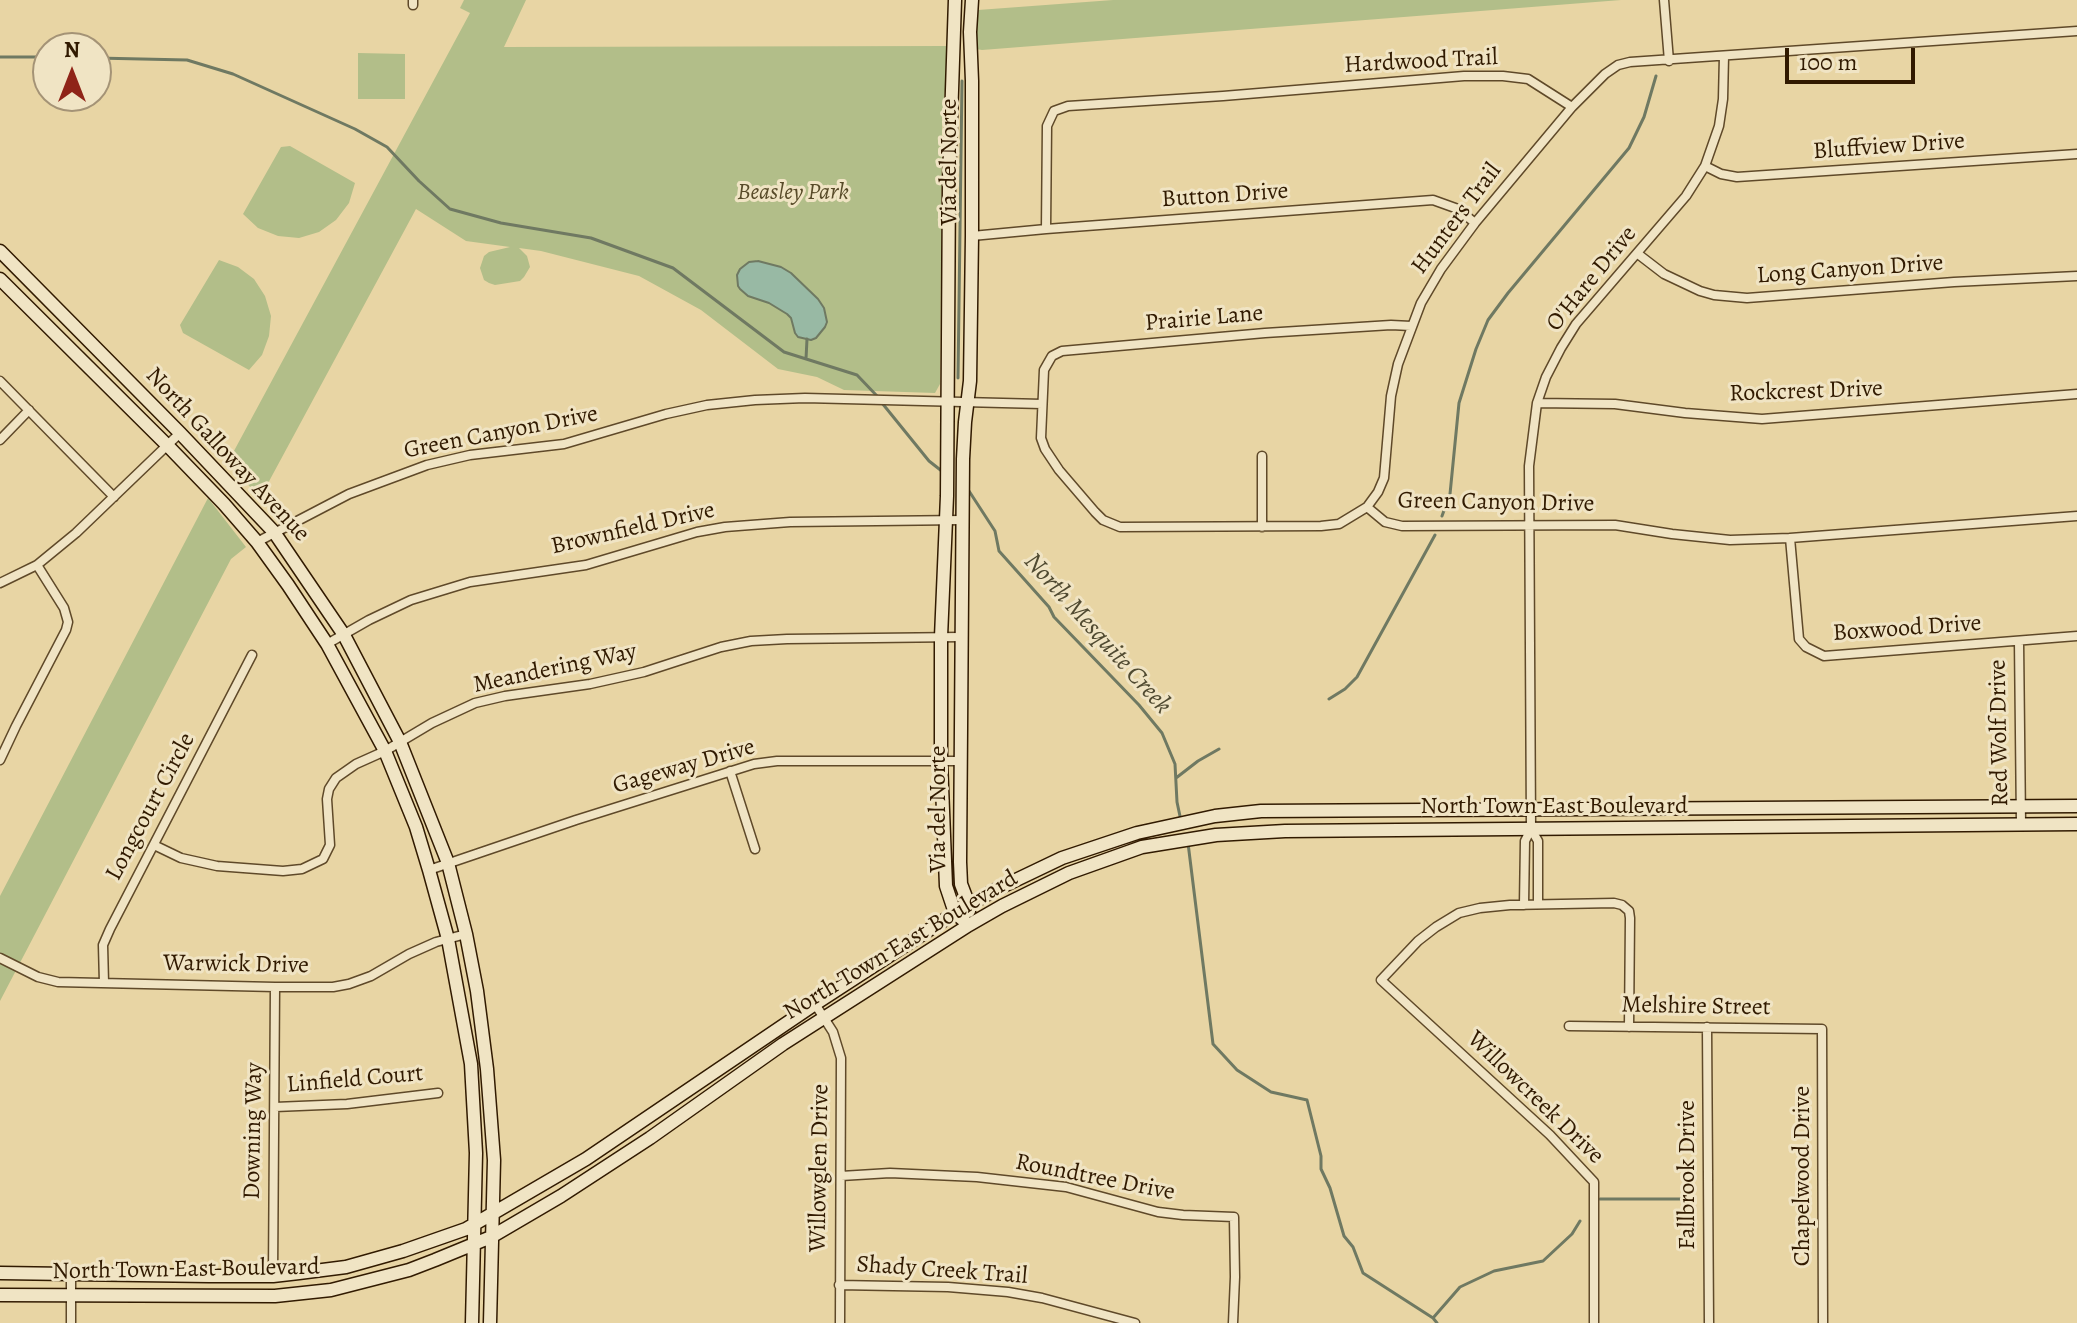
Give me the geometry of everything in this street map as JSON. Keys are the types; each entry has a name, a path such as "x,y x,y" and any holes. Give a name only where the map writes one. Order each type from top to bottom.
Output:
{"main road":[{"name":"Via del Norte","path":"955,0 948,194 947,520 941,637 941,761 946,886 955,913"},
{"name":"Via del Norte","path":"969,925 969,905 961,884 960,862 963,459 970,381 972,0"},
{"name":"North Galloway Avenue","path":"0,251 274,532 344,635 400,742 448,863 477,991 487,1066 494,1160 490,1323"},
{"name":"North Galloway Avenue","path":"0,279 168,446 257,542 327,644 385,751 416,827 448,939 471,1068 476,1153 472,1323"},
{"path":"88,367 102,354"},
{"name":"North Town East Boulevard","path":"0,1273 273,1276 346,1267 403,1251 474,1225 596,1152 955,913 1062,858 1152,830 1215,816 1261,811 2077,806"},
{"path":"1921,825 1922,807"},
{"path":"1697,809 1697,828"},
{"name":"North Town East Boulevard","path":"0,1295 275,1296 331,1290 409,1270 491,1237 561,1196 783,1044 969,925 1038,888 1099,861 1156,844 1216,835 1285,831 2077,824"},
{"path":"1091,847 1099,861"},
{"path":"955,913 969,925"},
{"path":"471,1068 487,1066"},
{"path":"674,1101 683,1115"},
{"path":"596,1152 606,1166"},
{"path":"346,1267 351,1285"},
{"path":"189,1275 189,1296"}],"street":[{"path":"1664,0 1669,61"},
{"path":"1572,107 1605,74 1618,65 1630,62 2077,31"},
{"name":"O'Hare Drive","path":"1531,829 1529,466 1537,403 1546,377 1576,324 1686,196 1705,166 1719,126 1724,56"},
{"name":"Hardwood Trail","path":"1046,229 1047,126 1054,111 1068,106 1464,76 1503,76 1528,79 1572,107"},
{"name":"Hunters Trail","path":"1367,507 1384,478 1391,396 1398,364 1421,303 1441,269 1475,223 1572,107"},
{"name":"Bluffview Drive","path":"1705,166 1737,177 2077,154"},
{"name":"Button Drive","path":"972,236 1433,200 1458,209 1475,223"},
{"name":"Long Canyon Drive","path":"1638,254 1664,274 1700,291 1747,298 2077,276"},
{"name":"Prairie Lane","path":"1042,404 1046,364 1052,356 1062,351 1265,333 1411,326"},
{"path":"0,381 114,497"},
{"name":"Rockcrest Drive","path":"1537,403 1615,404 1762,419 2077,394"},
{"name":"Green Canyon Drive","path":"257,542 349,494 427,465 470,455 564,444 707,405 776,399 948,401"},
{"path":"948,401 1042,404"},
{"name":"Green Canyon Drive","path":"1042,404 1041,438 1045,449 1059,470 1103,520 1120,527 1339,524 1367,507 1385,522 1402,526 1615,525 1730,540 2077,516"},
{"path":"0,440 29,410"},
{"path":"0,583 37,565 76,533 180,433"},
{"path":"1262,456 1262,527"},
{"name":"Brownfield Drive","path":"327,644 411,600 470,582 586,565 697,532 790,522 963,520"},
{"name":"Boxwood Drive","path":"1790,538 1799,639 1806,647 1824,656 2077,636"},
{"path":"0,760 68,622 64,608 37,565"},
{"name":"Meandering Way","path":"154,845 181,858 217,866 283,871 309,866 323,859 330,845 327,799 336,778 356,764 475,703 631,675 721,647 751,641 961,637"},
{"name":"Red Wolf Drive","path":"2019,641 2021,824"},
{"name":"Longcourt Circle","path":"104,983 103,945 252,655"},
{"name":"Gageway Drive","path":"429,870 754,764 777,761 961,761"},
{"path":"730,771 755,849"},
{"path":"1531,829 1538,841 1538,904"},
{"path":"1531,829 1525,841 1524,905 1614,903 1629,911 1629,1027"},
{"name":"Willowcreek Drive","path":"1524,905 1459,913 1418,941 1381,980 1550,1135 1594,1182 1594,1323"},
{"name":"Warwick Drive","path":"0,958 38,977 58,982 333,987 388,968 424,946 466,934"},
{"name":"Downing Way","path":"273,1276 275,987"},
{"name":"Willowglen Drive","path":"815,1004 833,1032 841,1058 840,1323"},
{"name":"Melshire Street","path":"1569,1026 1822,1029"},
{"name":"Fallbrook Drive","path":"1707,1027 1709,1323"},
{"name":"Chapelwood Drive","path":"1822,1029 1823,1323"},
{"name":"Linfield Court","path":"275,1107 347,1104 438,1093"},
{"name":"Roundtree Drive","path":"841,1176 890,1173 977,1177 1066,1187 1158,1212 1234,1217 1233,1323"},
{"path":"71,1274 71,1323"},
{"name":"Shady Creek Trail","path":"839,1285 948,1287 1008,1292 1135,1323"}],"green space":[{"name":"Beasley Park","path":"464,0 526,0 504,47 948,46 942,134 940,384 935,393 844,390 817,377 778,369 701,310 639,276 541,251 519,248 527,256 530,267 520,281 489,283 484,280 480,268 484,256 510,247 466,241 416,209 260,498 228,462 470,13 460,8"},
{"path":"1113,0 1621,0 976,49 975,15 978,10"},
{"path":"358,53 405,54 405,99 358,99"},
{"path":"290,146 355,183 349,203 336,220 319,232 299,238 278,236 258,228 243,214 281,147"},
{"path":"219,260 238,267 254,279 265,296 271,316 269,336 262,355 249,370 183,333 180,325"},
{"path":"208,498 246,547 231,559 0,1001 0,896"}],"shaded area":[{"path":"758,261 791,273 818,299 827,322 816,338 798,337 787,314 769,303 748,296 740,289 737,275 740,269 749,262"}],"waterway":[{"name":"North Mesquite Creek","path":"0,57 32,57"},
{"name":"North Mesquite Creek","path":"112,58 187,60 233,74 355,129 387,147 450,209 501,223 591,238 673,268 784,352 857,375 878,397"},
{"path":"1442,516 1450,494 1459,403 1488,320 1629,148 1644,117 1656,76"},
{"path":"958,378 962,81"},
{"path":"806,359 807,339"},
{"name":"North Mesquite Creek","path":"882,403 929,461 943,472"},
{"name":"North Mesquite Creek","path":"965,488 995,531 999,551 1049,607 1054,617 1162,733 1175,764 1181,821"},
{"path":"1329,699 1357,677 1435,535"},
{"path":"1176,778 1219,749"},
{"name":"North Mesquite Creek","path":"1188,843 1213,1044 1237,1070 1271,1092 1307,1100 1321,1156 1321,1169 1344,1236 1353,1247 1363,1273 1437,1323"},
{"path":"1600,1199 1691,1199"},
{"path":"1433,1318 1460,1287 1494,1271 1543,1261 1572,1234 1580,1221"}]}
